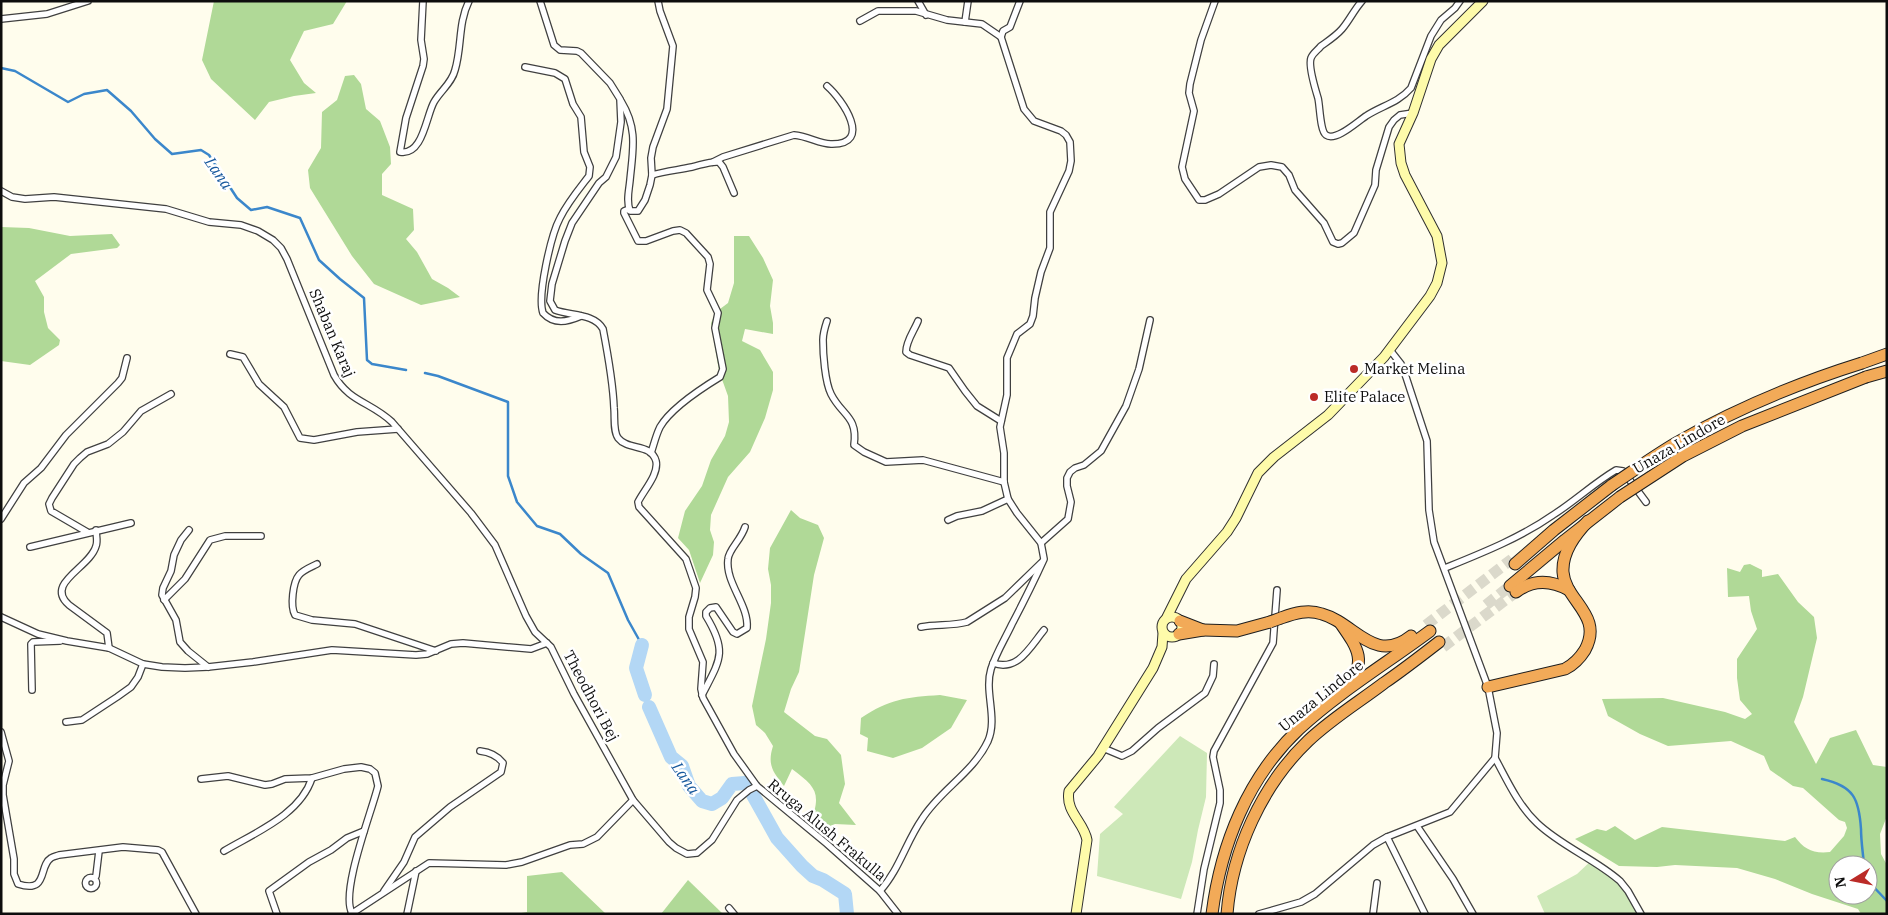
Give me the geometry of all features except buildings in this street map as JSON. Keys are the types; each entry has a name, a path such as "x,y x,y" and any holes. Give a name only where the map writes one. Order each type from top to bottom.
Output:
{"highway":[{"name":"Unaza Lindore","path":"1513,562 1612,485 1674,444 1734,413 1785,391 1887,354"},
{"name":"Unaza Lindore","path":"1569,590 1548,582 1529,584 1513,589 1588,521 1620,497 1683,456 1742,426 1866,377 1887,371"},
{"path":"1488,687 1565,669 1573,664 1582,654 1588,640 1588,622 1581,605 1565,582 1563,571 1564,557 1574,537 1588,521"},
{"path":"1171,635 1203,630 1237,631 1292,614 1310,611 1327,615 1341,624 1358,652 1358,665 1354,677 1294,731 1261,770 1235,817 1226,839 1225,848"},
{"path":"1174,618 1203,630"},
{"name":"Unaza Lindore","path":"1212,914 1216,884 1225,848 1235,823 1258,778 1286,742 1333,701 1428,628 1400,644 1385,646 1366,641 1341,624"},
{"name":"Unaza Lindore","path":"1226,914 1231,881 1251,825 1270,789 1299,750 1329,724 1420,656 1441,644"}],"main road":[{"path":"1076,914 1087,840 1086,833 1070,807 1068,795 1071,788 1103,748 1153,668 1162,647 1171,635 1181,630 1174,618 1177,600 1186,579 1227,532 1258,473 1274,457 1328,415 1390,350 1430,296 1441,274 1442,263 1437,236 1405,174 1401,162 1400,144 1412,113 1427,59 1445,38 1483,1"},
{"path":"1171,635 1162,624 1174,618"}],"street":[{"path":"1,19 47,14 88,1"},
{"path":"423,1 421,40 424,59 423,66 406,118 400,152 409,152 414,148 427,123 431,107 453,76 456,67 463,15 469,1"},
{"path":"540,1 554,45 560,50 577,51 584,56 610,83 632,123 633,140 628,200 629,209"},
{"path":"918,1 926,15"},
{"path":"965,22 968,1"},
{"path":"880,891 895,871 921,819 977,759 988,740 991,722 990,671 1044,559 1042,543 1017,514 1008,499 1004,482 1004,453 1000,436 1001,421 1007,395 1007,358 1017,334 1030,324 1033,316 1034,298 1050,248 1050,212 1069,171 1071,161 1070,142 1066,135 1061,131 1034,121 1024,109 1001,37 1003,31 1010,27 1020,1"},
{"path":"1362,1 1342,28 1317,50 1310,60 1309,67 1314,77 1323,130 1326,135 1336,135 1345,132 1365,116 1401,98 1410,88 1427,59 1430,36 1460,1"},
{"path":"629,209 638,212 642,207 652,175 651,158 667,109 673,46 659,2"},
{"path":"1222,2 1215,4 1201,40 1190,84 1189,93 1194,111 1182,167 1184,180 1199,200 1205,200 1219,194 1259,167 1271,165 1282,167 1290,175 1295,190 1324,223 1333,242 1342,243 1354,233 1375,185 1376,170 1390,127 1400,115 1412,113"},
{"path":"860,21 878,12 916,11 947,20 982,24 1001,37"},
{"path":"525,67 555,73 565,80 571,100 581,117 584,152 589,163 589,176 567,204 559,220 553,238 540,302 543,313 554,321 567,321 581,316"},
{"path":"713,162 723,157 794,135 805,136 823,144 838,144 847,140 851,135 853,127 852,118 836,94 827,86"},
{"path":"620,99 621,122 616,157 606,177 599,184 572,224 552,284 550,301 555,310 593,319 603,329 614,392 615,427 618,438 632,446 647,450 656,462 656,470 638,502 638,507 686,559 696,588 689,617 690,629 703,662 702,695 706,706 734,754 758,786"},
{"path":"652,175 671,169 719,162 734,193"},
{"name":"Shaban Karaj","path":"1,191 12,197 25,199 54,197 166,209 209,222 241,225 264,234 281,248 334,375 341,387 352,397 383,413 471,514 495,545 526,616 535,632 547,643"},
{"path":"629,209 625,210 624,213 638,241 646,241 680,230 686,233 708,256 710,264 707,288 718,311 715,328 723,369 720,377 708,383 670,414 661,425 651,453"},
{"path":"1042,543 1068,519 1071,502 1067,478 1070,472 1084,465 1101,451 1126,406 1139,369 1150,320"},
{"path":"827,321 823,339 827,385 831,394 854,426 856,432 854,445 886,462 923,460 1004,482"},
{"path":"918,321 912,336 906,344 906,352 949,368 978,406 1001,421"},
{"path":"1390,350 1396,355 1406,377 1427,441 1429,510 1434,542 1488,687 1497,733 1495,758 1518,800 1534,819 1548,832 1592,860 1620,881 1641,914"},
{"path":"230,354 242,357 259,384 284,407 300,438 314,440 357,432 398,429"},
{"path":"1,519 24,483 41,468 66,435 122,378 127,358"},
{"path":"87,532 51,511 49,504 52,498 80,458 87,452 108,444 123,432 141,411 171,394"},
{"path":"1445,568 1491,549 1533,528 1616,470 1623,470 1646,502"},
{"path":"948,520 957,516 982,511 1008,499"},
{"path":"30,547 131,523"},
{"path":"702,695 711,678 721,650 706,612 710,608 716,607 733,632 738,634 747,628 746,617 733,584 728,561 730,553 740,540 745,527"},
{"path":"96,530 97,541 93,552 79,570 61,587 61,594 64,601 107,633 109,648"},
{"path":"189,530 181,540 174,555 171,571 162,588 162,595 176,620 180,642 208,667"},
{"path":"164,600 185,579 210,540 225,536 261,536"},
{"path":"921,627 967,622 1005,598 1044,559"},
{"path":"317,564 302,572 296,579 291,606 295,615 312,620 356,624 436,651"},
{"path":"1197,914 1204,869 1220,802 1220,790 1213,757 1214,751 1273,643 1277,590"},
{"path":"1,617 38,634 67,641"},
{"path":"993,664 1002,666 1013,664 1025,654 1044,630"},
{"path":"32,690 31,644 33,642 67,641"},
{"name":"Theodhori Bej","path":"67,641 109,648 143,664 185,668 253,662 332,650 416,655 463,642 531,649 547,643 551,647 574,694 633,800"},
{"path":"66,722 82,720 131,687 138,677 143,664"},
{"path":"1103,748 1122,756 1132,751 1158,728 1205,693 1213,676 1214,664"},
{"path":"1,732 9,761 3,786 3,795 14,859 14,874 18,884 26,886 35,885 40,881 47,862 59,855 123,847 158,850 162,852 196,914"},
{"path":"381,894 404,862 415,837 458,800 501,772 503,763 500,758 489,752 480,751"},
{"path":"1259,914 1294,905 1315,894 1373,845 1387,837 1450,812 1495,758"},
{"path":"201,779 228,776 265,785 285,780 312,778 361,767 370,769 375,773 378,786 364,831 349,897 351,913 429,863 506,865 522,862 570,846 584,844 597,837 633,800"},
{"path":"224,851 271,824 288,811 310,786 312,778"},
{"name":"Rruga Alush Frakulla","path":"633,800 653,825 676,848 687,854 697,853 712,840 737,800 744,793 758,786 880,891 898,914"},
{"path":"1417,826 1453,879 1473,914"},
{"path":"277,914 269,891 346,838 364,831"},
{"path":"1387,837 1425,914"},
{"path":"94,878 96,876 99,851"},
{"path":"408,914 416,871"},
{"path":"1373,914 1374,894 1377,883"},
{"path":"729,908 734,914"}],"green space":[{"path":"214,1 347,1 333,24 304,31 290,60 304,83 316,93 269,102 255,120 211,79 202,60"},
{"path":"354,75 361,84 366,109 380,121 390,147 391,164 382,174 382,195 413,209 414,230 406,239 417,252 432,279 460,297 421,305 374,284 352,256 310,188 308,170 321,148 322,112 337,100 345,76"},
{"path":"1,227 29,228 70,236 112,234 120,245 117,248 71,254 35,281 44,297 44,312 48,328 60,340 59,345 30,365 1,361"},
{"path":"734,236 749,236 763,258 773,280 770,306 773,334 745,329 742,341 760,350 773,372 773,390 765,418 750,452 728,477 711,515 710,530 714,542 713,555 700,583 689,550 678,538 685,511 702,486 711,460 725,436 729,422 728,396 719,371 711,323 716,312 728,303 734,283"},
{"path":"791,510 800,518 818,525 824,538 814,575 799,672 791,689 784,712 815,736 827,739 841,755 845,784 839,803 856,825 835,824 825,828 810,824 816,805 814,792 807,781 792,769 784,786 777,777 771,763 773,746 765,733 756,725 752,706 766,639 771,603 771,585 768,569 770,548"},
{"path":"1750,564 1762,570 1762,577 1778,574 1798,602 1814,617 1817,638 1803,697 1794,722 1816,764 1830,738 1856,730 1873,765 1887,767 1887,816 1880,834 1881,854 1887,865 1887,914 1861,914 1858,909 1846,905 1878,905 1878,855 1828,855 1828,899 1775,879 1737,868 1675,865 1657,867 1619,866 1575,839 1597,829 1606,831 1615,826 1635,840 1662,827 1785,841 1795,837 1810,850 1830,852 1844,836 1847,828 1845,822 1839,820 1803,788 1793,786 1770,770 1764,756 1731,741 1668,746 1640,734 1608,716 1602,699 1663,698 1725,712 1745,719 1752,714 1740,700 1737,659 1757,629 1751,611 1749,596 1728,597 1727,568 1740,572 1744,565"},
{"path":"940,695 967,700 951,728 922,748 893,758 867,751 868,738 860,734 861,718 899,700"},
{"path":"1180,736 1207,753 1206,797 1192,862 1181,899 1097,876 1100,834 1123,814 1114,807"},
{"path":"1592,860 1615,876 1641,914 1545,914 1537,896 1577,874"},
{"path":"562,872 606,914 516,914 527,912 527,876"},
{"path":"688,880 723,914 661,914"}],"waterway":[{"name":"Lana","path":"1,68 15,71 68,102 84,94 107,90 131,111 155,139 172,154 201,150 209,155 237,198 251,210 267,207 300,218 319,260 364,298 367,360 372,364 406,370"},
{"path":"425,373 508,402 508,476 517,502 537,526 560,534 581,554 608,573 628,620 642,645"},
{"name":"Lana","path":"642,645 636,668 645,695"},
{"name":"Lana","path":"649,707 671,757 682,766 689,786 702,801 712,804 722,798 732,784 746,784"},
{"path":"1822,779 1841,786 1853,795 1859,810 1863,855"},
{"name":"Lana","path":"753,795 777,838 802,866 813,876 845,894 847,914"},
{"path":"1878,892 1887,901"}],"tunnel":[{"path":"1426,625 1512,559"},
{"path":"1486,605 1510,586"},
{"path":"1443,647 1516,592"}],"place":[{"name":"Market Melina","path":"1354,369"},
{"name":"Elite Palace","path":"1314,397"}]}
